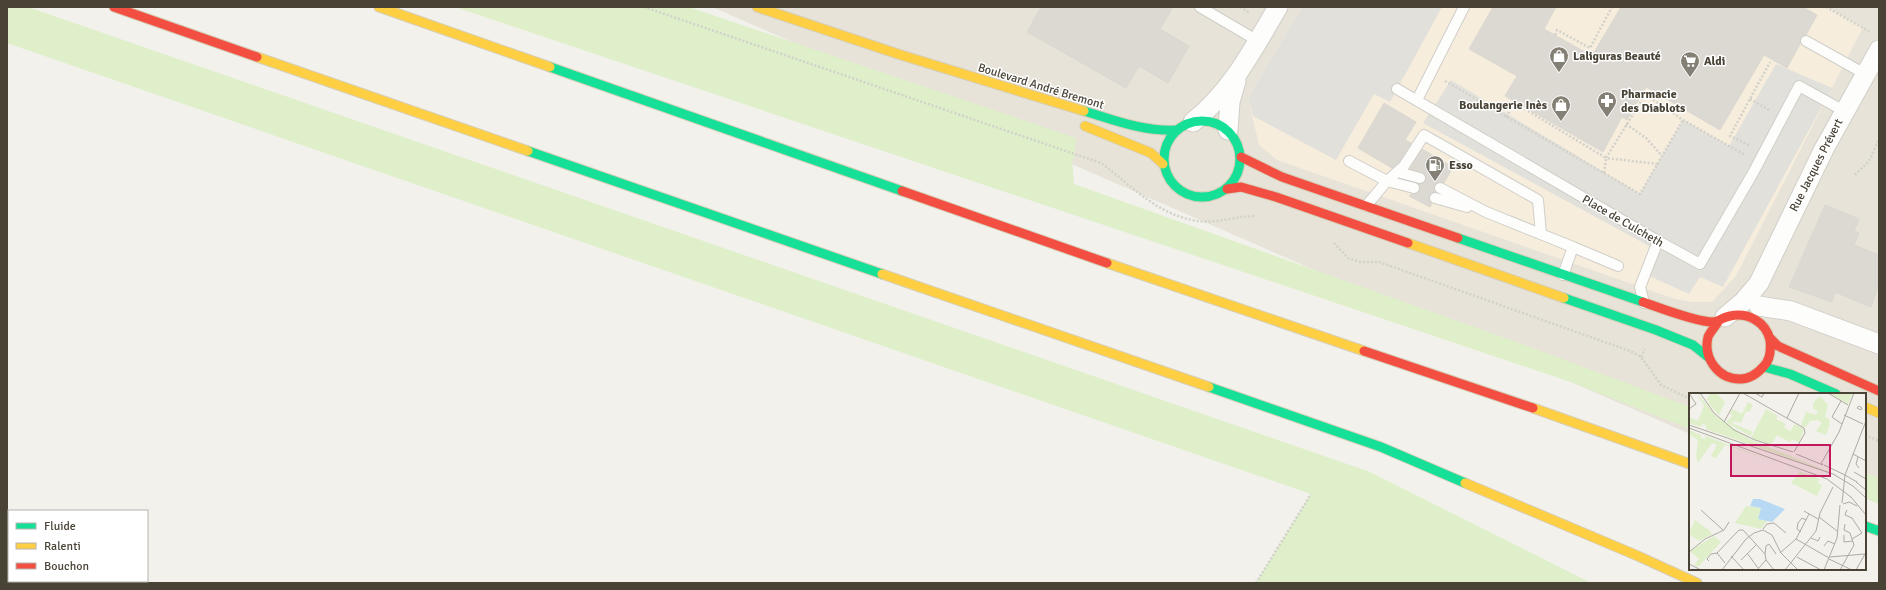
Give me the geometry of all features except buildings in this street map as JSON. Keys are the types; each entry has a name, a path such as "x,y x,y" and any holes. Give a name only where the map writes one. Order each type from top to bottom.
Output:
{"main road":[{"path":"114,7 1381,447 1638,556 1697,583"},
{"path":"380,7 1141,276 1486,392 1689,464"},
{"name":"Boulevard André Bremont","path":"757,7 901,55 1132,126 1163,131 1176,130"},
{"name":"Boulevard André Bremont","path":"901,55 1027,104"},
{"path":"1227,189 1235,179 1240,169 1241,157 1235,138 1228,130 1208,120 1193,122 1176,130 1169,138 1165,148 1163,164 1171,181 1180,190 1191,196 1203,197 1216,195 1227,189 1240,187 1249,189 1306,207 1676,338 1693,345 1708,357"},
{"name":"Boulevard André Bremont","path":"1080,124 1151,153 1163,164"},
{"path":"1241,157 1282,177 1644,303 1686,317 1722,320"},
{"path":"1767,333 1770,351 1768,360 1764,367 1750,377 1732,379 1717,371 1711,364 1706,349 1709,334 1722,320 1734,315 1750,317 1767,333 1778,346 1797,356 1879,391"},
{"path":"1764,367 1790,374 1834,393"},
{"path":"1866,407 1879,413"},
{"path":"1866,526 1879,531"}],"street":[{"path":"1193,122 1214,104 1237,76 1278,7"},
{"name":"Rue Jacques Prévert","path":"1722,320 1743,302 1759,283 1844,111 1865,74 1876,42"},
{"path":"1228,130 1230,102 1237,76"},
{"name":"Rue Jacques Prévert","path":"1759,283 1759,306 1767,333"},
{"path":"1759,306 1791,311 1879,344"}],"lane":[{"path":"1200,7 1258,41"},
{"path":"1417,100 1464,7"},
{"path":"1806,41 1865,74"},
{"name":"Place de Culcheth","path":"1397,89 1658,242 1700,264 1759,162 1799,86 1844,111"},
{"path":"1366,206 1387,181 1404,166 1424,135 1538,200 1541,234"},
{"path":"1349,161 1387,181 1414,188"},
{"path":"1397,172 1420,178"},
{"path":"1440,188 1486,212 1618,266"},
{"path":"1435,198 1486,212"},
{"path":"1644,303 1640,288 1658,242"},
{"path":"1563,275 1573,247"}],"path":[{"path":"644,7 1101,163 1140,195 1160,208 1192,220 1215,221 1255,216 1261,217"},
{"path":"1555,35 1557,30 1590,48 1612,7"},
{"path":"1826,7 1876,42"},
{"path":"1764,153 1730,136 1770,62"},
{"path":"1431,72 1640,194 1683,120"},
{"path":"1604,173 1606,158 1644,94 1683,120 1759,162"},
{"path":"1750,99 1782,118"},
{"path":"1506,117 1515,103 1606,158 1658,164"},
{"path":"1626,124 1646,138 1662,156"},
{"path":"1855,175 1869,162 1879,139"},
{"path":"1329,241 1336,244 1348,258 1360,262 1380,262 1630,351 1641,357 1661,385 1689,399"},
{"path":"1866,436 1879,441"},
{"path":"1256,583 1311,494"}],"shaded area":[{"path":"712,7 1879,7 1879,503 1866,499 1866,393 1689,393 1689,434"},
{"path":"1302,7 1827,7 1863,27 1736,276 1712,302 1691,302 1675,299 1277,160 1259,145 1248,98"},
{"path":"1302,7 1442,7 1390,102 1374,94 1336,160 1253,116 1248,98"},
{"path":"1776,64 1832,88 1723,287 1700,277 1689,294 1645,274 1660,252 1423,123 1451,80 1640,194 1683,120 1729,146"}],"green space":[{"path":"7,7 28,7 1370,472 1591,583 1256,583 1311,494 7,43"},
{"path":"455,7 689,7 1076,138 1074,159 1072,159 1074,184 1530,347 1689,407 1689,429 1571,382"},
{"path":"1866,473 1879,478 1879,504 1866,498"}],"traffic: fast":[{"path":"550,67 902,191"},
{"path":"1084,111 1141,127 1176,130"},
{"path":"1194,121 1210,121 1223,127 1234,138 1240,151 1240,159 1238,174 1223,191 1210,197 1194,197 1181,191 1166,174 1164,167 1164,151 1170,138 1187,123 1194,121"},
{"path":"528,151 882,274"},
{"path":"1458,238 1643,302"},
{"path":"1564,298 1656,330 1693,345 1708,357"},
{"path":"1764,367 1790,374 1834,393"},
{"path":"1209,387 1381,447 1465,483"},
{"path":"1866,526 1879,531"}],"traffic: slow":[{"path":"379,7 550,67"},
{"path":"757,7 901,55 1084,111"},
{"path":"257,57 528,151"},
{"path":"1085,126 1151,153 1163,164"},
{"path":"1408,243 1564,298"},
{"path":"1107,263 1364,351"},
{"path":"882,274 1209,387"},
{"path":"1866,407 1879,413"},
{"path":"1533,408 1689,464"},
{"path":"1465,483 1638,556 1697,583"}],"traffic: jam":[{"path":"114,7 257,57"},
{"path":"1241,157 1282,177 1458,238"},
{"path":"1227,189 1241,187 1276,197 1408,243"},
{"path":"902,191 1107,263"},
{"path":"1643,302 1681,315 1709,322 1716,322 1726,317 1737,315 1750,317 1765,328 1770,340 1770,354 1768,361 1764,366 1750,377 1744,379 1732,378 1719,371 1710,360 1707,345 1708,337 1718,322"},
{"path":"1769,337 1778,346 1879,391"},
{"path":"1364,351 1533,408"}],"place":[{"name":"Laliguras Beauté","path":"1559,73"},
{"name":"Aldi","path":"1690,78"},
{"name":"Pharmacie des Diablots","path":"1607,118"},
{"name":"Boulangerie Inès","path":"1561,122"},
{"name":"Esso","path":"1435,182"}]}
